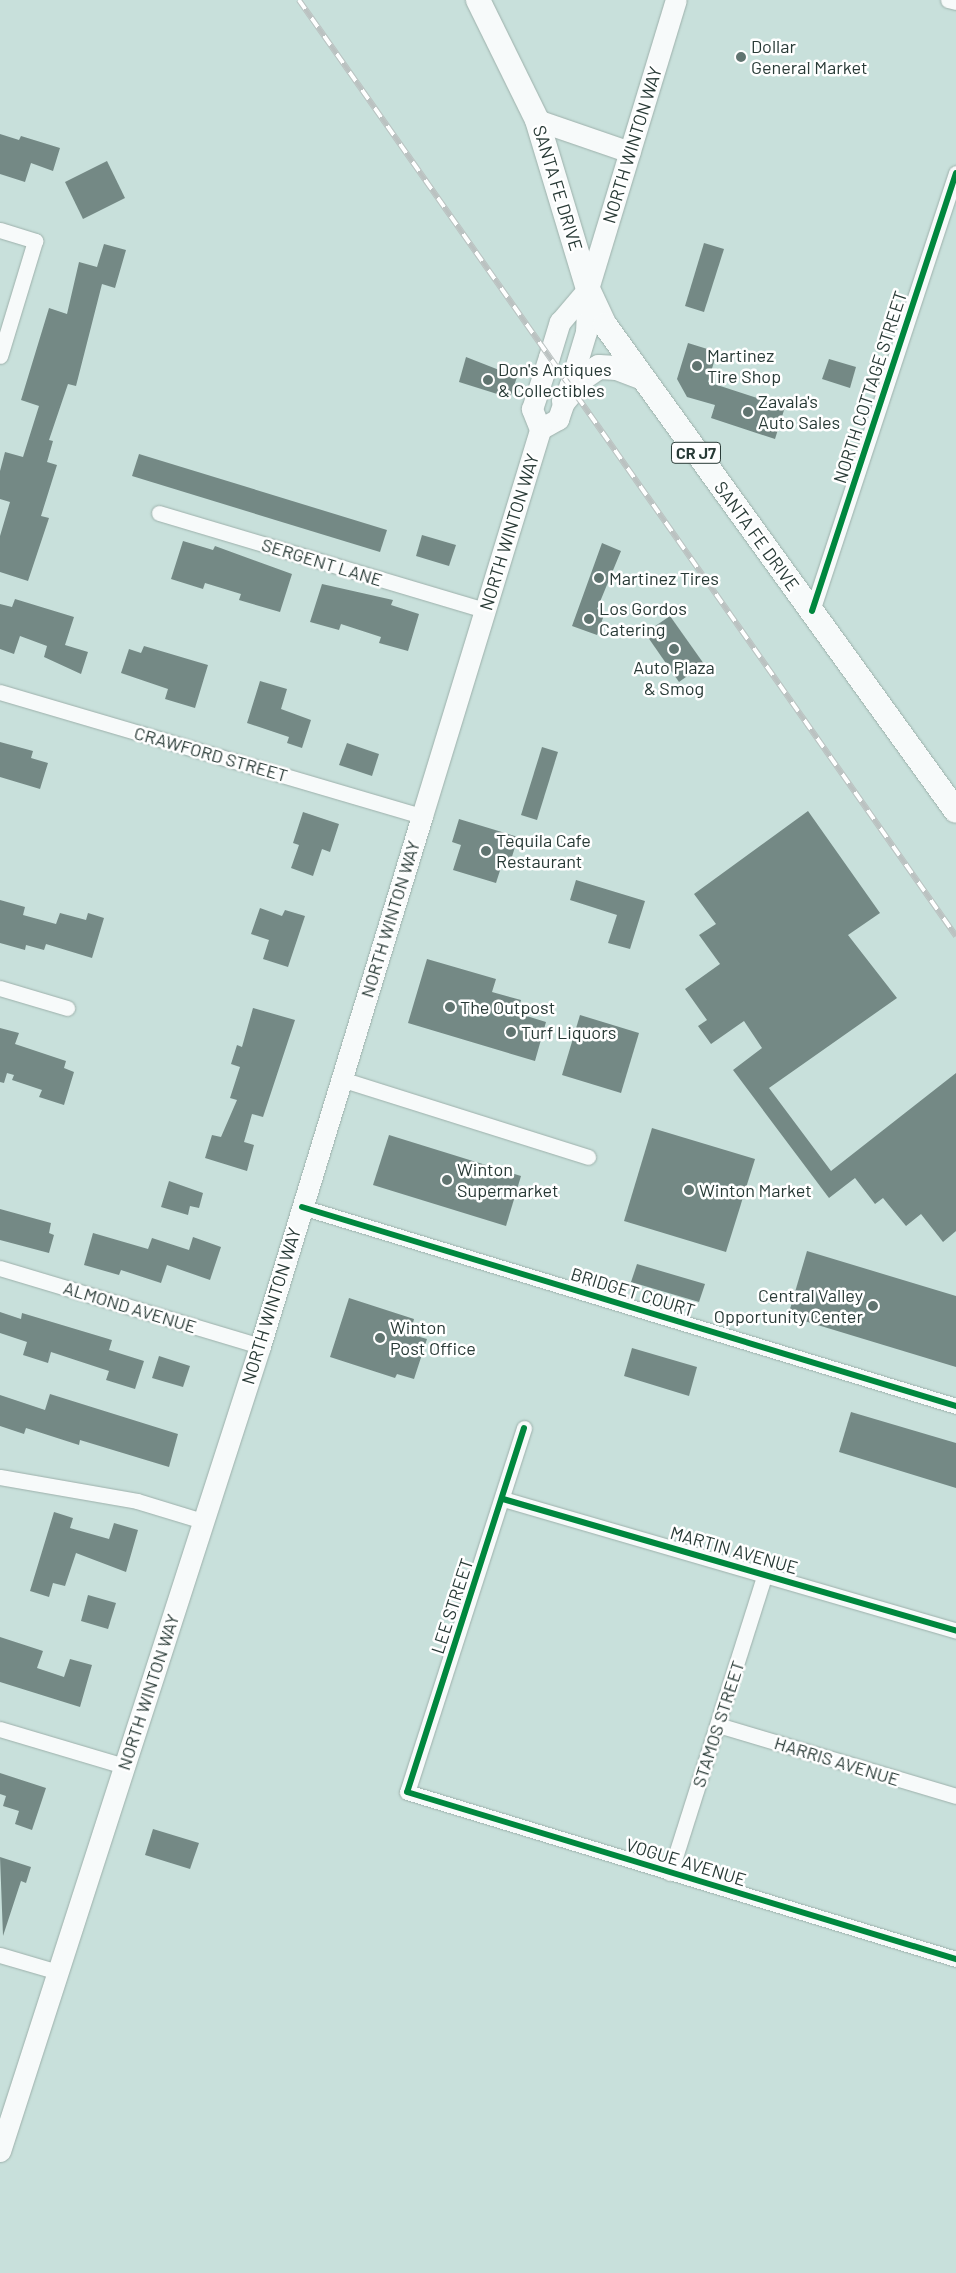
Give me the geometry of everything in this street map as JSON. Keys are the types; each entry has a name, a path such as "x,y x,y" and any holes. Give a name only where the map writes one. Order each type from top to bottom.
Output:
{"main road":[{"name":"SANTA FE DRIVE","path":"478,0 537,120 588,289 605,325 956,811"},
{"name":"NORTH WINTON WAY","path":"540,428 558,419 586,332 588,289 676,0"},
{"path":"537,120 630,152"},
{"name":"NORTH WINTON WAY","path":"0,2151 260,1346 485,610 540,428 532,409 560,322 588,289"},
{"path":"564,401 583,378 599,367 617,368 641,377"}],"street":[{"path":"948,0 956,2"},
{"name":"NORTH COTTAGE STREET","path":"812,611 956,173"},
{"path":"0,230 35,241 0,356"},
{"name":"SERGENT LANE","path":"159,513 485,610"},
{"name":"CRAWFORD STREET","path":"0,692 422,816"},
{"path":"0,988 67,1008"},
{"path":"341,1079 588,1157"},
{"name":"BRIDGET COURT","path":"302,1207 956,1406"},
{"name":"ALMOND AVENUE","path":"0,1268 260,1346"},
{"name":"LEE STREET","path":"407,1792 503,1499 524,1428"},
{"path":"0,1477 137,1501 203,1521"},
{"name":"MARTIN AVENUE","path":"503,1499 956,1631"},
{"name":"STAMOS STREET","path":"670,1873 765,1574"},
{"name":"HARRIS AVENUE","path":"718,1725 956,1796"},
{"path":"0,1729 124,1766"},
{"name":"VOGUE AVENUE","path":"407,1792 956,1959"},
{"path":"0,1955 58,1972"}],"building":[{"path":"0,134 19,140 21,136 60,148 53,171 31,163 25,182 0,174"},
{"path":"107,161 125,198 83,219 65,182"},
{"path":"704,243 724,249 704,312 685,306"},
{"path":"104,244 126,250 115,288 102,284 76,386 68,384 49,440 53,441 47,462 57,465 41,516 49,518 28,581 0,572 0,536 10,502 0,499 0,471 5,452 23,457 39,406 21,400 49,308 67,314 79,262 97,267"},
{"path":"688,343 717,352 708,382 785,407 775,439 711,418 715,405 687,397 677,379"},
{"name":"Don's Antiques & Collectibles","path":"466,357 517,377 510,398 459,382"},
{"path":"829,359 856,367 850,388 822,379"},
{"path":"139,454 387,530 380,552 132,476"},
{"path":"422,535 456,545 449,566 416,556"},
{"path":"183,541 213,550 215,546 292,574 280,612 239,600 241,594 205,583 203,589 171,579"},
{"path":"602,543 621,551 597,609 605,612 597,635 572,626"},
{"path":"322,584 393,600 391,605 419,614 408,651 379,643 381,637 341,624 339,630 310,622"},
{"path":"15,599 74,617 65,645 88,652 81,674 44,657 47,646 20,636 14,654 0,649 0,604 12,607"},
{"name":"Auto Plaza & Smog","path":"670,616 704,664 679,682 645,633"},
{"path":"144,646 208,665 195,708 165,699 168,689 121,673 129,649 141,653"},
{"path":"260,681 287,689 281,709 311,720 302,748 287,743 289,737 247,723"},
{"path":"0,742 33,751 31,758 48,763 40,789 0,777"},
{"path":"347,743 379,754 372,776 339,765"},
{"path":"542,747 558,752 537,820 521,815"},
{"path":"808,811 880,913 848,935 897,998 769,1088 831,1171 956,1073 956,1231 943,1242 921,1214 906,1226 883,1198 875,1204 855,1178 829,1198 733,1070 762,1048 744,1021 711,1044 698,1026 707,1020 685,989 720,964 699,935 716,924 694,894"},
{"path":"303,812 339,824 330,852 322,849 313,876 291,868 299,845 293,843"},
{"name":"Tequila Cafe Restaurant","path":"459,819 518,837 511,860 504,858 496,883 453,870 461,845 452,842"},
{"path":"576,880 645,901 630,949 608,943 617,915 570,900"},
{"path":"0,900 25,907 23,915 56,924 60,913 86,920 88,913 104,918 92,958 46,944 44,950 26,945 25,950 0,943"},
{"path":"260,908 282,916 285,910 305,916 288,967 263,959 269,940 251,934"},
{"name":"The Outpost","path":"427,959 496,979 492,992 521,1000 517,1013 546,1022 535,1061 408,1023"},
{"path":"253,1008 295,1020 263,1117 252,1114 244,1142 254,1145 247,1171 205,1158 212,1135 221,1137 237,1100 230,1098 240,1067 231,1064 237,1045 242,1047"},
{"path":"580,1015 639,1033 621,1093 562,1075"},
{"path":"0,1028 19,1033 15,1044 66,1061 64,1068 74,1072 64,1105 39,1097 42,1090 12,1080 14,1075 7,1073 4,1083 0,1082"},
{"name":"Winton Market","path":"652,1128 755,1159 726,1252 624,1221"},
{"name":"Winton Supermarket","path":"389,1135 521,1176 506,1226 373,1185"},
{"path":"169,1181 203,1193 199,1208 190,1206 188,1215 161,1207"},
{"path":"0,1209 51,1223 49,1233 54,1235 49,1253 0,1240"},
{"path":"93,1233 148,1249 152,1238 189,1250 193,1237 221,1247 210,1280 167,1265 161,1283 121,1270 119,1275 84,1265"},
{"name":"Central Valley Opportunity Center","path":"807,1251 956,1296 956,1367 788,1316"},
{"path":"637,1264 705,1284 699,1302 631,1282"},
{"name":"Winton Post Office","path":"349,1298 414,1319 413,1323 424,1327 420,1337 427,1339 414,1379 397,1374 395,1378 330,1357"},
{"path":"0,1312 21,1319 22,1313 112,1340 109,1350 144,1361 135,1389 106,1380 109,1371 51,1352 48,1363 23,1355 27,1342 0,1333"},
{"path":"632,1348 697,1367 689,1396 624,1376"},
{"path":"159,1356 190,1366 183,1387 152,1378"},
{"path":"50,1394 178,1434 169,1467 80,1440 79,1445 26,1428 24,1434 0,1426 0,1395 45,1410"},
{"path":"851,1412 956,1443 956,1488 839,1452"},
{"path":"54,1512 73,1518 70,1528 109,1539 114,1523 138,1530 126,1572 76,1553 65,1586 53,1583 49,1597 30,1591"},
{"path":"88,1595 116,1603 108,1629 81,1621"},
{"path":"0,1637 43,1651 37,1668 64,1677 70,1659 92,1665 80,1707 0,1682"},
{"path":"0,1773 46,1788 32,1830 15,1824 19,1811 3,1806 6,1796 0,1794"},
{"path":"153,1829 199,1843 190,1869 145,1855"},
{"path":"0,1857 31,1867 26,1883 21,1881 3,1936"}],"railway":[{"path":"299,0 956,936"}],"cycle path":[{"path":"812,611 956,173"},
{"path":"302,1207 956,1406"},
{"path":"524,1428 407,1792 956,1959"},
{"path":"503,1499 956,1631"}],"place":[{"name":"Dollar General Market","path":"741,57"},
{"name":"Martinez Tire Shop","path":"697,366"},
{"name":"Don's Antiques & Collectibles","path":"488,380"},
{"name":"Zavala's Auto Sales","path":"748,412"},
{"name":"Martinez Tires","path":"599,578"},
{"name":"Los Gordos Catering","path":"589,619"},
{"name":"Auto Plaza & Smog","path":"674,649"},
{"name":"Tequila Cafe Restaurant","path":"486,851"},
{"name":"The Outpost","path":"450,1007"},
{"name":"Turf Liquors","path":"511,1032"},
{"name":"Winton Supermarket","path":"447,1180"},
{"name":"Winton Market","path":"689,1190"},
{"name":"Central Valley Opportunity Center","path":"873,1306"},
{"name":"Winton Post Office","path":"380,1338"}]}
